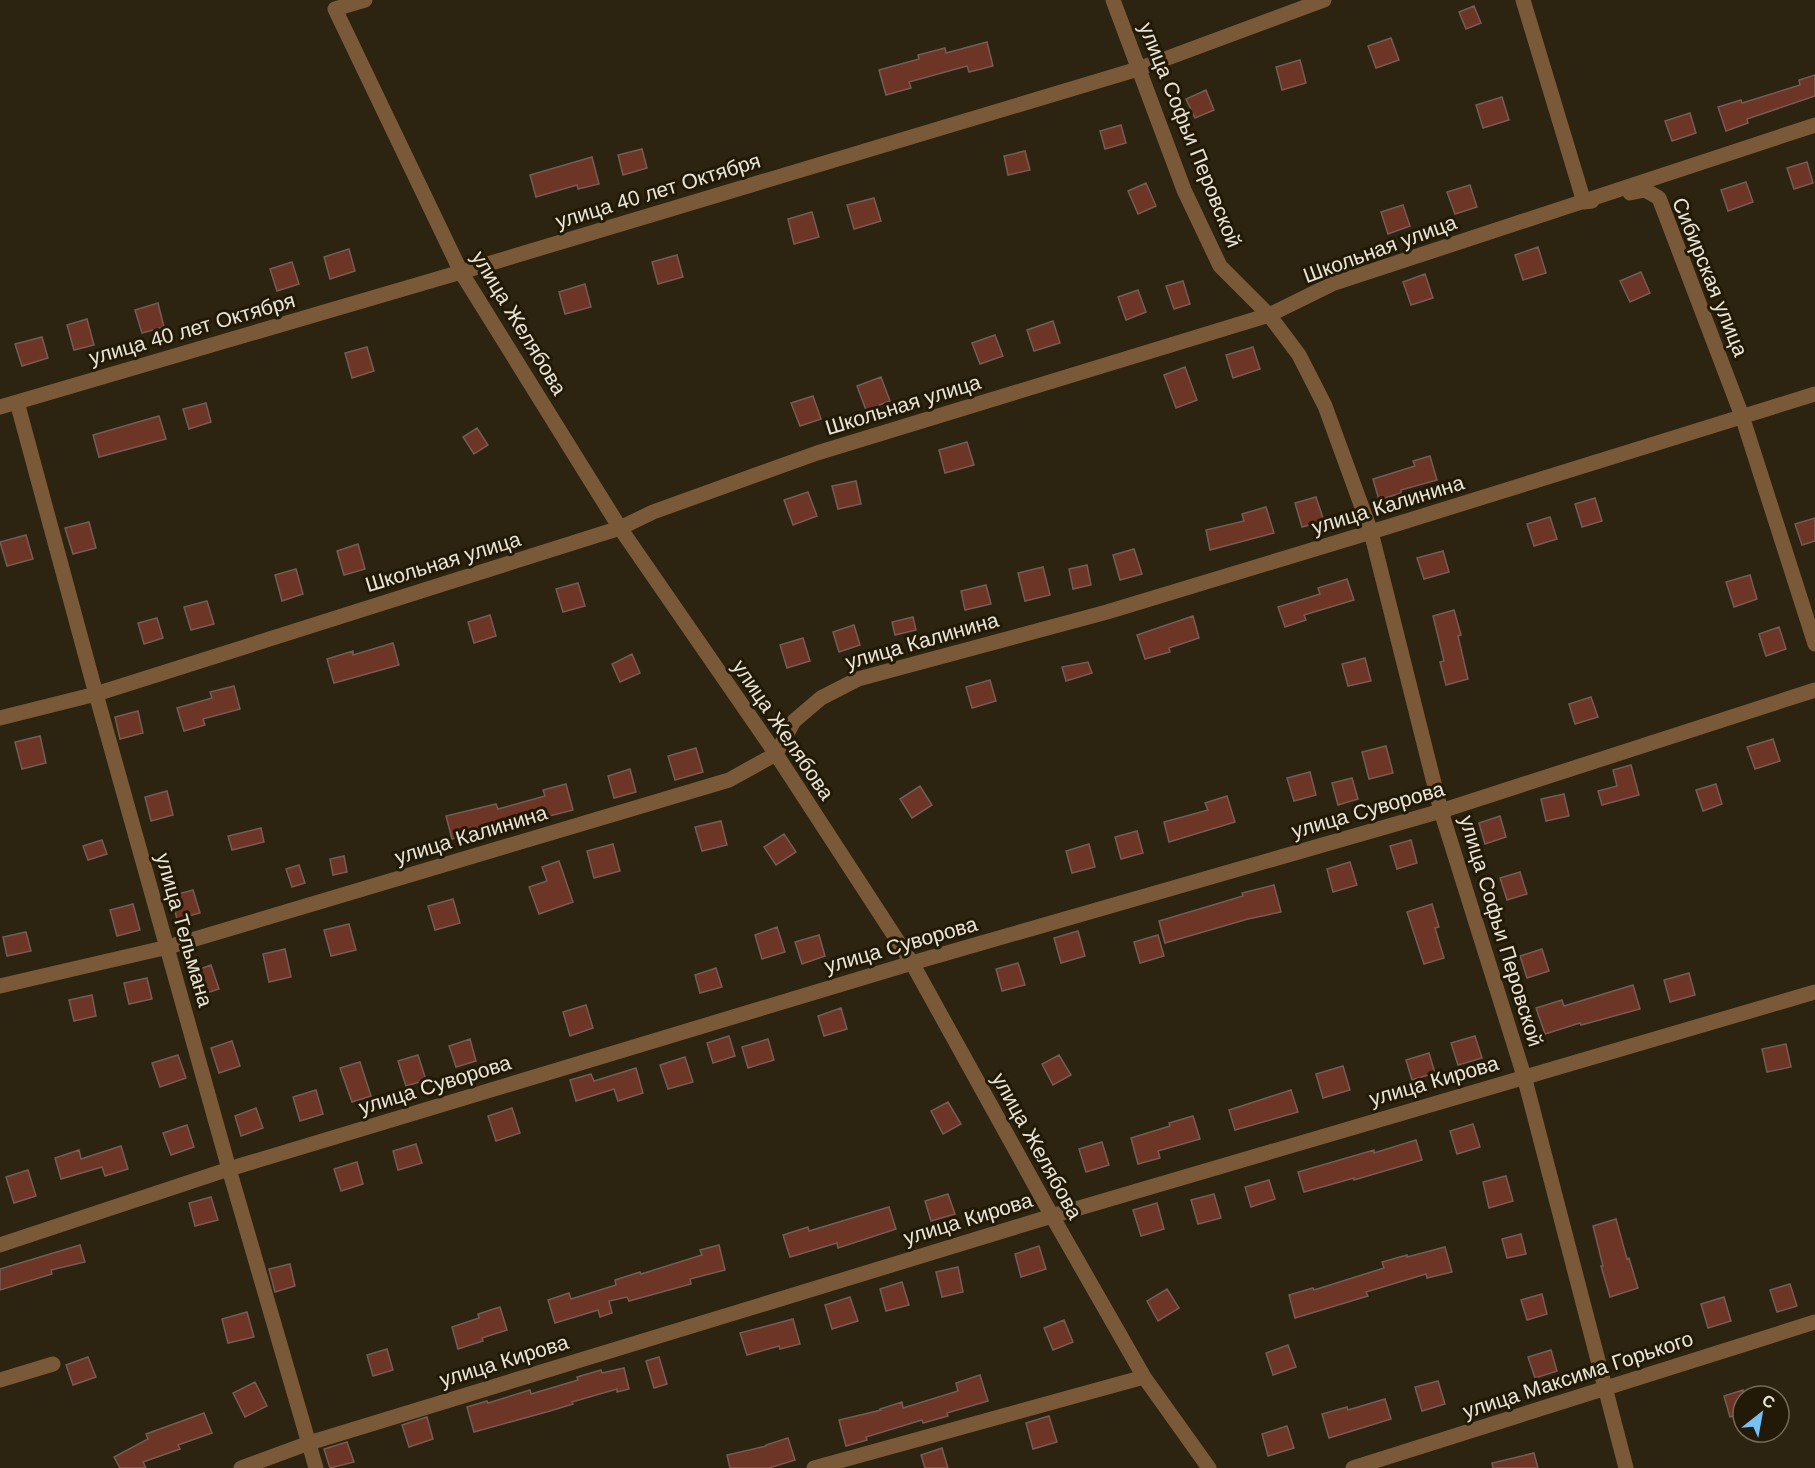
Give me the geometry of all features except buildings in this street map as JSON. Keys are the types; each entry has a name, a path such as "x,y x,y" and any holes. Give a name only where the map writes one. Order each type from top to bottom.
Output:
{"street":[{"name":"улица Желябова","path":"364,0 335,9 461,272 621,528 776,754 912,963 1144,1377 1209,1468"},
{"name":"улица Софьи Перовской","path":"1113,0 1184,190 1220,266 1269,315 1299,355 1325,406 1371,532 1441,811 1524,1076 1626,1468"},
{"name":"улица 40 лет Октября","path":"0,407 461,272 1138,69 1324,0"},
{"path":"1523,0 1584,202"},
{"name":"Школьная улица","path":"0,718 96,694 621,528 653,512 818,453 1269,315 1332,284 1815,125"},
{"name":"Сибирская улица","path":"1584,202 1646,190 1659,198 1742,416 1815,644"},
{"name":"улица Калинина","path":"0,986 168,947 729,780 776,754 794,721 821,698 858,679 1107,612 1815,394"},
{"name":"улица Тельмана","path":"17,402 229,1169 316,1468"},
{"name":"улица Суворова","path":"0,1245 229,1169 912,963 1441,811 1815,690"},
{"name":"улица Кирова","path":"241,1468 309,1443 1052,1216 1815,992"},
{"name":"улица Максима Горького","path":"1353,1468 1815,1322"},
{"path":"0,1380 53,1364"},
{"path":"814,1468 1144,1377"}]}
